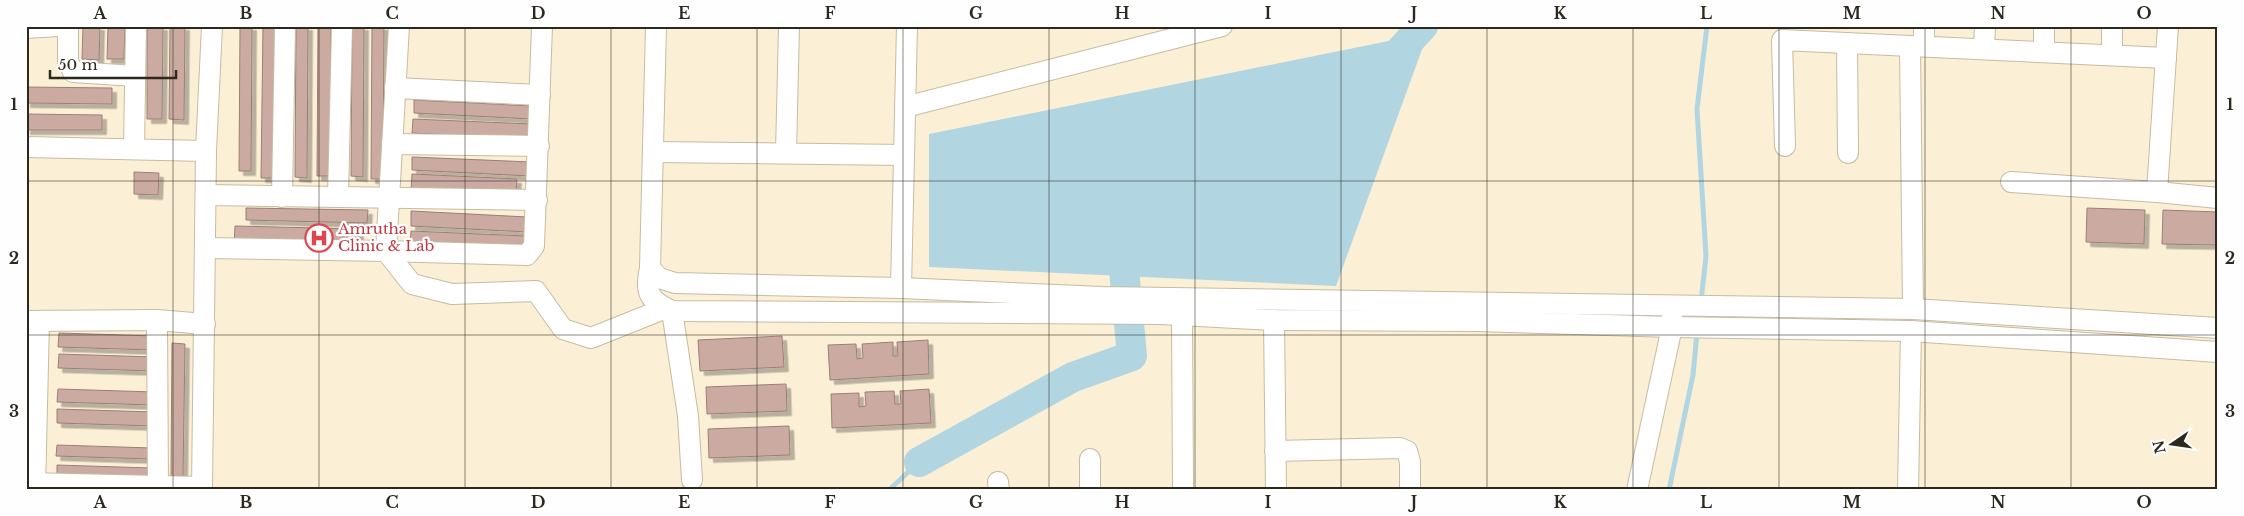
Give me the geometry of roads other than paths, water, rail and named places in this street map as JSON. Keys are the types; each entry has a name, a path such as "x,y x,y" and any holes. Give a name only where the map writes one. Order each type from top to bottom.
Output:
{"street":[{"path":"26,28 58,26"},
{"path":"68,26 68,61 73,72 135,76"},
{"path":"134,148 136,26"},
{"path":"205,324 157,320 33,321 32,485 202,488 205,324 206,248 206,151 212,26"},
{"path":"282,197 285,26"},
{"path":"338,197 342,26"},
{"path":"399,26 386,251 412,284 452,294 536,291 563,329 591,338 669,310 1182,315 1274,320 1477,321 1679,328 1911,331 2218,352"},
{"path":"206,248 527,255 534,246 542,26"},
{"path":"656,26 650,268 647,284 649,295 657,305 669,310"},
{"path":"786,153 789,26"},
{"path":"901,288 907,26"},
{"path":"905,107 1222,26"},
{"path":"1913,309 1917,46 1924,26"},
{"path":"1984,49 1985,26"},
{"path":"2044,26 2044,52"},
{"path":"2112,26 2112,55"},
{"path":"2157,192 2168,26"},
{"path":"1785,146 1782,40 2166,58"},
{"path":"1847,43 1848,153"},
{"path":"396,88 540,95"},
{"path":"392,144 539,146"},
{"path":"26,147 206,151"},
{"path":"654,152 904,155"},
{"path":"2010,182 2218,198"},
{"path":"206,195 537,200"},
{"path":"650,268 659,278 675,284 901,288 1102,297 1913,309 2218,328"},
{"path":"1638,490 1679,328 1680,306"},
{"path":"669,310 688,416 692,480"},
{"path":"1182,315 1183,490"},
{"path":"157,320 158,488"},
{"path":"1274,320 1276,490"},
{"path":"1908,490 1911,331"},
{"path":"1275,451 1400,448 1406,450 1410,456 1410,490"},
{"path":"1090,459 1090,490"}],"water":[{"path":"1428,33 1336,286 929,267 929,134"}],"waterway":[{"path":"1386,66 1423,26"},
{"path":"1701,302 1706,256 1697,109 1707,26"},
{"path":"919,462 1073,377 1132,356 1121,237"},
{"path":"1669,490 1693,375 1697,333"},
{"path":"889,490 919,462"}],"place":[{"name":"Amrutha Clinic & Lab","path":"319,238"}]}
